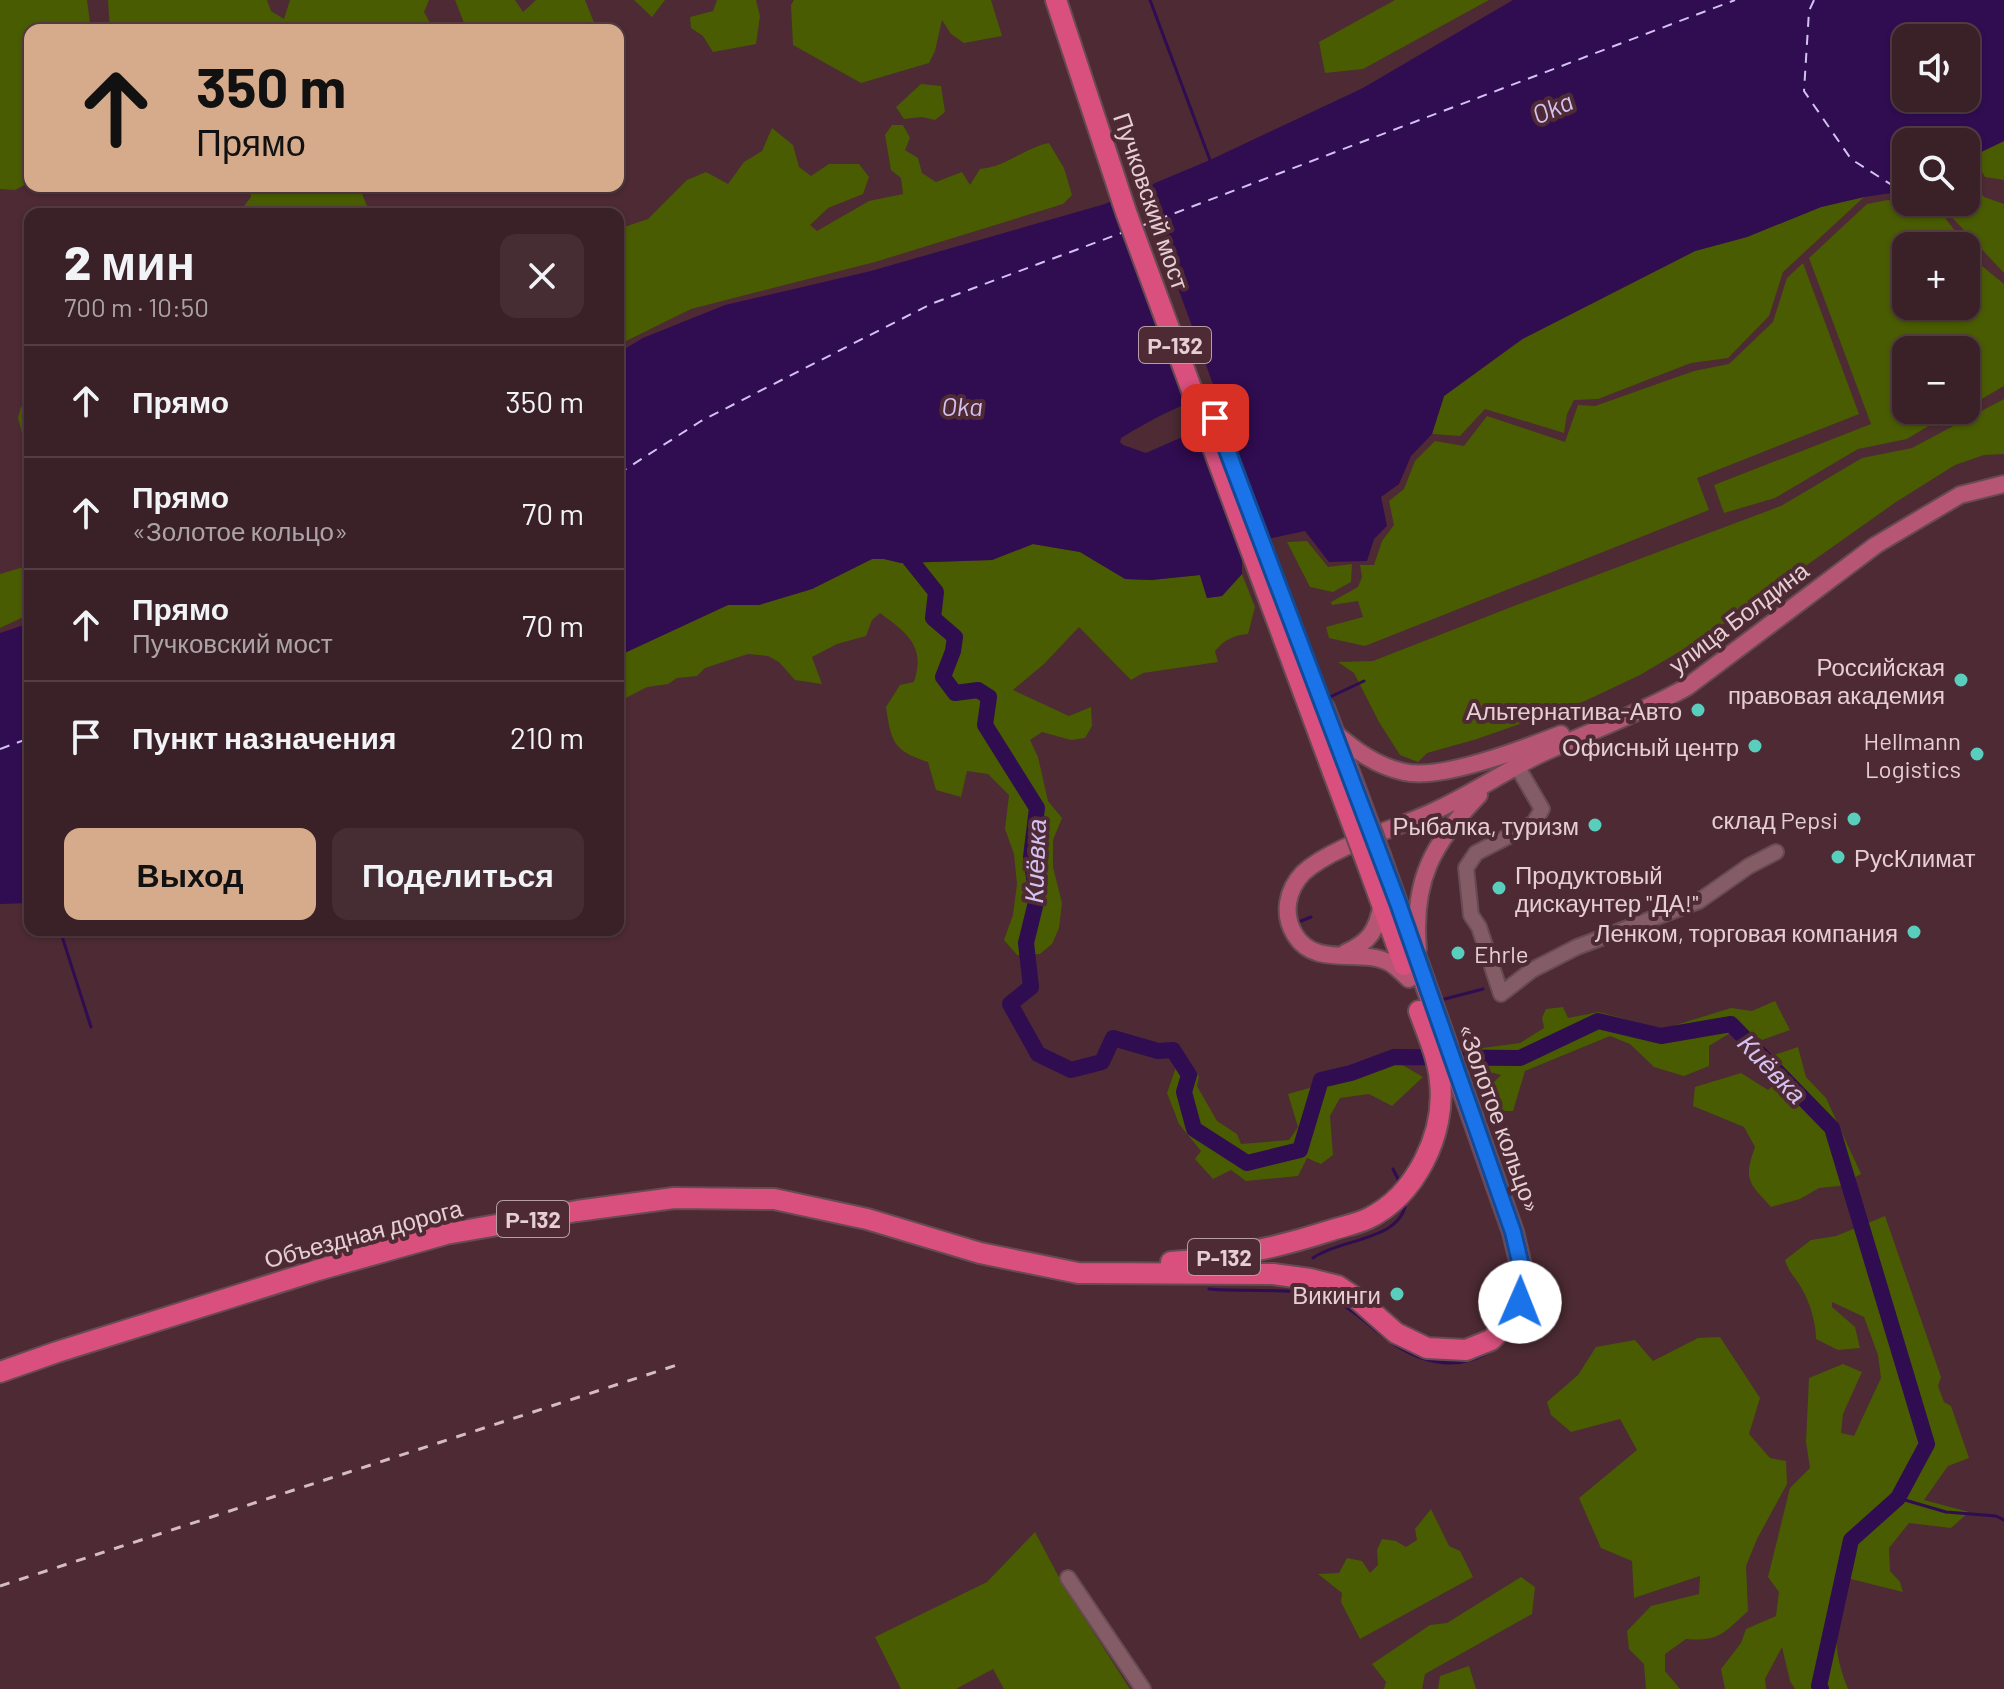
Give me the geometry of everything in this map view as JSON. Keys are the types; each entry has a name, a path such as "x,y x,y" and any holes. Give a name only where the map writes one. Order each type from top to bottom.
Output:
{"highway":[{"name":"Пучковский мост","path":"1056,0 1126,212 1308,686"},
{"name":"Пучковский мост","path":"1071,0 1139,207 1308,686"},
{"name":"Р-132","path":"1308,686 1333,731 1340,769"},
{"name":"Р-132","path":"1308,686 1374,860 1382,904 1415,977"},
{"name":"«Золотое кольцо»","path":"1077,1267 1273,1274 1310,1279 1338,1286 1396,1333 1427,1348 1466,1350 1491,1340 1507,1324 1520,1302 1522,1270 1513,1232 1415,977 1374,860"},
{"name":"«Золотое кольцо»","path":"1077,1267 1222,1257 1309,1238 1367,1218 1384,1208 1409,1185 1429,1151 1439,1118 1441,1081 1415,977"},
{"name":"Объездная дорога","path":"0,1360 51,1340 301,1263 445,1223 576,1198 673,1186 775,1188 871,1207 1077,1267"},
{"name":"Объездная дорога","path":"0,1372 318,1270 446,1234 674,1198 774,1199 867,1219 980,1253 1077,1267"}],"main road":[{"name":"улица Болдина","path":"1494,780 1517,766 1658,704 1687,687 1876,545 1960,495 2004,484"},
{"path":"1333,731 1374,762 1405,773 1443,771 1595,722 1624,717"},
{"path":"1494,780 1456,817 1429,862 1417,906 1415,977 1391,963 1367,956 1338,957 1316,953 1293,932 1288,903 1290,893 1301,875 1310,868 1365,839 1459,800 1494,780"},
{"path":"1338,957 1370,939 1379,922 1382,904"}],"street":[{"path":"1517,766 1542,809 1534,823 1476,853 1466,868 1471,915 1479,927 1501,994 1532,970 1577,947 1699,901 1749,866 1776,852"},
{"path":"1068,1578 1143,1689"}],"green space":[{"path":"0,0 87,0 90,24 24,24 24,185 15,190 0,189"},
{"path":"108,0 267,0 271,11 284,19 290,0 429,0 424,12 431,24 110,24"},
{"path":"455,0 515,0 523,12 536,0 585,0 595,24 466,24"},
{"path":"634,0 665,0 652,17"},
{"path":"717,0 756,0 760,16 756,44 713,52 703,36 691,28 690,17 713,11"},
{"path":"794,0 991,0 1002,36 964,43 951,34 942,20 929,63 861,83 793,45 791,5"},
{"path":"1395,0 1489,0 1363,69 1325,73 1319,42"},
{"path":"921,84 941,86 945,112 935,120 922,117 904,119 896,107"},
{"path":"892,125 903,125 910,138 905,150 918,158 922,173 936,182 962,172 970,185 980,169 998,165 1049,143 1064,168 1072,195 1063,204 875,262 691,309 624,342 624,227 648,219 687,180 706,172 728,184 744,162 762,151 772,128 793,145 799,167 811,176 829,164 859,164 869,177 863,194 828,208 810,225 817,231 869,201 903,194 901,178 891,170 885,135"},
{"path":"2004,141 2004,180 1985,177 1980,169 1983,151"},
{"path":"250,192 361,192 367,206 243,208 251,197"},
{"path":"1980,192 1984,197 2004,204 2004,273 1980,247 1980,232 1966,232 1951,216 1980,216"},
{"path":"1864,197 1783,272 1769,316 1728,358 1691,363 1598,399 1574,400 1567,414 1564,433 1485,409 1460,436 1432,434 1444,396 1523,339 1695,251 1747,237 1821,207"},
{"path":"1892,201 1892,216 1944,216 1956,232 1892,232 1892,320 1980,320 1980,263 2004,284 2004,386 1980,400 1980,336 1892,336 1892,424 1932,424 1907,439 1858,449 1775,498 1724,513 1714,485 1871,424 1809,258 1867,204"},
{"path":"1803,263 1859,414 1697,478 1709,510 1365,646 1329,638 1326,627 1363,617 1358,601 1332,605 1331,602 1358,587 1362,577 1360,565 1374,565 1382,541 1394,525 1389,501 1404,489 1415,461 1435,441 1464,446 1487,416 1565,442 1578,405 1595,406 1694,371 1729,364 1773,322 1787,278"},
{"path":"2004,399 2004,454 1984,455 1955,465 1896,502 1711,633 1640,675 1585,701 1427,753 1418,762 1400,755 1354,673 1338,662 1373,661 1781,506 1862,458 1912,448 1957,424 1980,424 1980,412"},
{"path":"24,406 24,440 18,418"},
{"path":"1307,541 1328,567 1352,564 1351,582 1333,592 1310,587 1287,542"},
{"path":"1033,544 1080,552 1126,579 1200,575 1207,598 1222,596 1242,574 1255,607 1248,634 1230,639 1218,647 1215,651 1218,662 1143,673 1131,680 1079,627 1044,664 1013,690 1069,716 1091,707 1092,726 1085,738 1071,740 1042,732 1030,740 1038,757 1048,801 1062,818 1053,840 1053,867 1062,903 1059,928 1052,944 1040,954 1017,955 1004,940 1013,915 1017,884 1014,854 1005,829 1009,795 988,774 967,771 961,797 936,790 928,762 907,754 892,736 886,707 900,685 914,682 918,659 906,634 880,613 872,620 866,636 837,644 812,657 822,684 795,680 779,662 768,656 748,654 705,668 697,676 647,687 624,699 624,653 728,605 759,605 812,589 872,559 901,563 992,560"},
{"path":"24,567 24,617 0,628 0,574"},
{"path":"1775,1001 1790,1030 1762,1040 1740,1027 1709,1046 1709,1066 1684,1076 1654,1067 1630,1044 1610,1036 1525,1071 1513,1111 1490,1111 1492,1084 1501,1075 1471,1067 1475,1049 1520,1043 1544,1028 1542,1018 1546,1009 1563,1007 1568,1018 1599,1012 1663,1029 1731,1008 1752,1011"},
{"path":"1798,1047 1806,1077 1826,1098 1861,1174 1839,1186 1819,1188 1800,1199 1771,1207 1750,1180 1749,1167 1755,1147 1744,1127 1693,1106 1695,1087 1741,1073 1768,1090 1787,1074 1774,1055"},
{"path":"1399,1063 1423,1077 1392,1106 1369,1094 1340,1098 1330,1116 1333,1155 1321,1164 1307,1158 1298,1176 1246,1181 1231,1170 1213,1179 1195,1159 1201,1151 1179,1124 1167,1093 1176,1067 1199,1076 1197,1086 1217,1121 1237,1134 1241,1144 1289,1140 1298,1127 1288,1094"},
{"path":"1885,1216 1941,1377 1938,1386 1944,1402 1951,1406 1969,1458 1948,1466 1924,1500 1969,1512 1951,1528 1909,1523 1889,1548 1890,1571 1900,1582 1903,1592 1847,1578 1836,1634 1839,1660 1848,1689 1795,1689 1790,1681 1782,1647 1765,1679 1766,1689 1725,1689 1721,1669 1741,1643 1746,1629 1776,1616 1779,1592 1768,1577 1790,1488 1810,1468 1806,1442 1809,1378 1843,1364 1862,1372 1843,1414 1841,1433 1854,1436 1881,1378 1878,1355 1864,1317 1832,1302 1832,1307 1855,1327 1860,1348 1838,1350 1816,1339 1808,1300 1785,1260 1811,1240 1836,1236"},
{"path":"1720,1337 1760,1398 1749,1434 1770,1458 1786,1461 1787,1484 1746,1566 1748,1611 1721,1634 1706,1639 1686,1639 1665,1654 1665,1671 1680,1689 1646,1689 1644,1664 1629,1649 1627,1631 1651,1606 1699,1594 1700,1576 1634,1598 1632,1561 1601,1548 1579,1498 1637,1450 1620,1419 1571,1432 1551,1415 1547,1402 1578,1375 1596,1347 1635,1340 1653,1361 1698,1338"},
{"path":"1431,1509 1449,1546 1460,1551 1473,1577 1360,1639 1341,1602 1342,1593 1318,1574 1339,1573 1347,1558 1362,1561 1370,1573 1378,1565 1377,1550 1382,1539 1396,1541 1406,1547 1417,1540 1415,1529"},
{"path":"1035,1532 1062,1583 1130,1689 1004,1689 993,1669 956,1689 901,1689 875,1637 987,1582"},
{"path":"1521,1577 1535,1587 1532,1614 1425,1674 1422,1689 1384,1689 1386,1682 1372,1664 1430,1625 1447,1623"},
{"path":"1469,1666 1476,1689 1438,1689 1440,1676"}],"water":[{"name":"Oka","path":"1513,0 2004,0 2004,141 1980,153 1980,128 1892,128 1892,193 1821,207 1747,237 1695,251 1522,339 1444,396 1432,434 1411,456 1399,484 1381,497 1387,526 1374,539 1367,561 1329,562 1305,531 1272,538 1242,559 1242,574 1222,596 1207,598 1200,575 1125,579 1080,552 1033,544 992,560 901,563 872,559 812,589 759,605 728,605 624,653 624,349 643,338 725,305 871,271 1105,204 1210,160 1363,88","holes":["1217,394 1228,398 1229,407 1196,431 1146,453 1120,442 1121,438 1144,424 1192,402"]},
{"path":"24,625 24,903 0,904 0,633"}],"pier":[{"path":"1141,185 1218,398 1201,402 1111,197"},
{"path":"1222,408 1272,543 1246,561 1195,426"}],"waterway":[{"path":"1150,0 1210,160"},
{"name":"Киёвка","path":"900,547 936,592 933,618 955,637 943,677 955,693 978,690 989,697 985,725 1037,808 1031,857 1037,898 1026,943 1031,987 1010,1004 1038,1054 1071,1070 1102,1062 1113,1038 1158,1051 1173,1050 1189,1075 1184,1092 1194,1129 1247,1163 1300,1150 1321,1080 1394,1057 1520,1058 1598,1021 1661,1036 1731,1024 1832,1128 1927,1444 1898,1498 1851,1540 1819,1686 1821,1689"},
{"path":"1330,697 1364,681"},
{"path":"1301,921 1311,917"},
{"path":"62,936 91,1027"},
{"path":"1441,1000 1483,989"},
{"path":"1393,1169 1400,1183"},
{"path":"1313,1258 1382,1232 1402,1215 1406,1202"},
{"path":"1209,1289 1320,1295 1349,1309 1397,1346 1419,1357 1439,1362 1458,1362 1493,1350 1509,1338 1538,1305"},
{"path":"1898,1498 1946,1512 1996,1516 2004,1520"}],"ferry route":[{"path":"1141,226 1735,0"},
{"path":"1814,0 1809,11 1804,91 1851,159 1892,185"},
{"path":"624,470 701,421 931,304 1124,232"},
{"path":"0,749 24,740"}],"railway":[{"path":"0,1586 677,1365"}],"place":[{"name":"Российская правовая академия","path":"1961,680"},
{"name":"Альтернатива-Авто","path":"1698,710"},
{"name":"Офисный центр","path":"1755,746"},
{"name":"Hellmann Logistics","path":"1977,754"},
{"name":"склад Pepsi","path":"1854,819"},
{"name":"Рыбалка, туризм","path":"1595,825"},
{"name":"РусКлимат","path":"1838,857"},
{"name":"Продуктовый дискаунтер \"ДА!\"","path":"1499,888"},
{"name":"Ленком, торговая компания","path":"1914,932"},
{"name":"Ehrle","path":"1458,953"},
{"name":"Викинги","path":"1397,1294"}],"route":[{"path":"1215,418 1398,903 1513,1232 1522,1270 1520,1302"}]}
